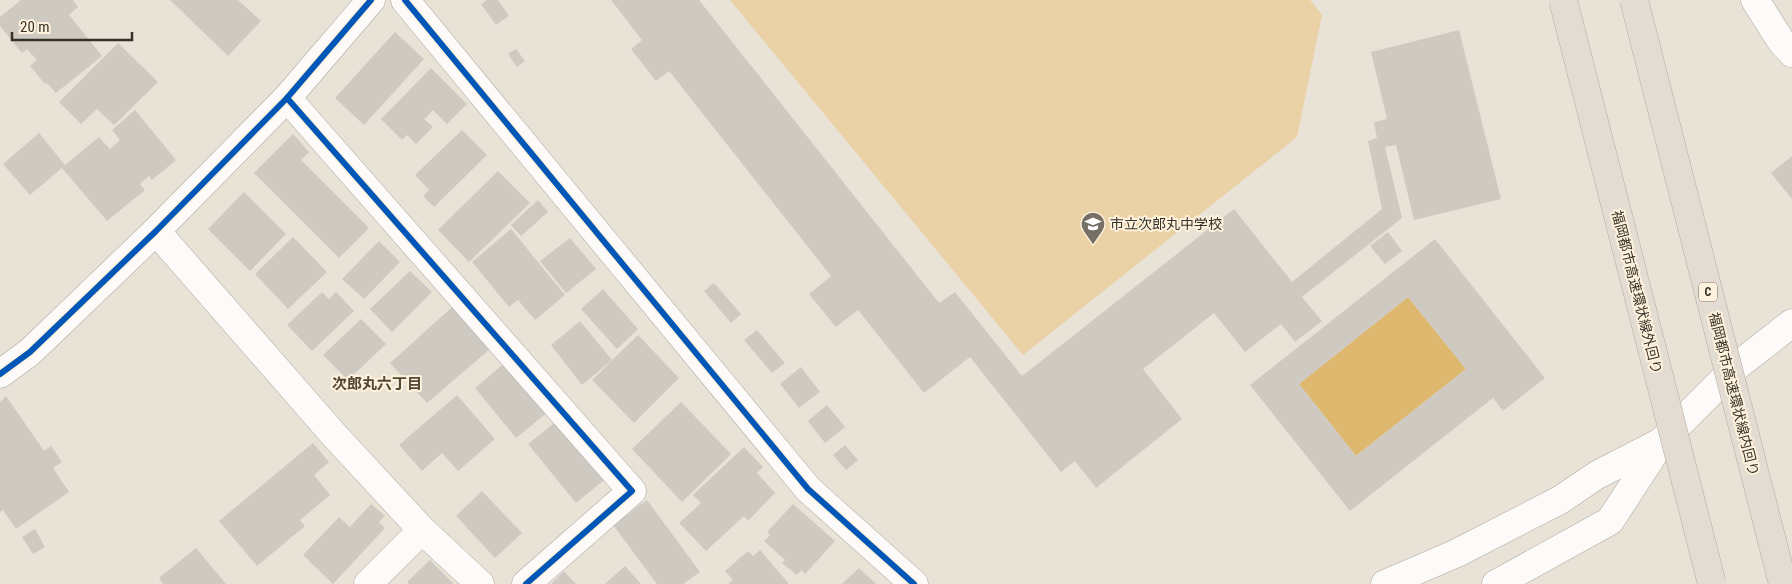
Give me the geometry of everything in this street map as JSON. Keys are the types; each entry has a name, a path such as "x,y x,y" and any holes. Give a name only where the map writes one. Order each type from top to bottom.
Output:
{"highway":[{"name":"福岡都市高速環状線外回り","path":"1563,0 1712,584"},
{"name":"福岡都市高速環状線内回り","path":"1634,0 1783,584"}],"street":[{"path":"0,374 30,352 156,231 287,98 371,0"},
{"path":"405,0 808,489 914,584"},
{"path":"1755,0 1781,41 1792,53"},
{"path":"287,98 632,491 526,584"},
{"path":"156,231 334,435 422,530 480,584"},
{"path":"1496,584 1610,521 1662,441 1737,366 1792,323"},
{"path":"1385,584 1474,544 1560,500 1597,475 1662,441"},
{"path":"368,584 422,530"}],"shaded area":[{"path":"730,0 1310,0 1322,15 1297,137 1023,355"},
{"path":"1408,297 1466,369 1356,456 1299,384"}],"building":[{"path":"21,0 73,0 78,7 69,15 102,56 56,93 47,83 45,84 30,66 37,60 27,49 22,53 0,26 0,17"},
{"path":"170,0 238,0 261,21 228,56"},
{"path":"487,0 498,0 509,16 496,25 481,4"},
{"path":"611,0 699,0 939,303 955,292 1022,376 1234,209 1292,282 1382,209 1368,141 1377,138 1374,122 1387,119 1371,52 1459,30 1501,199 1414,220 1396,145 1385,147 1402,218 1302,297 1322,321 1295,342 1281,324 1245,352 1214,313 1143,369 1182,419 1096,488 1075,461 1061,472 970,357 924,393 858,310 836,327 809,294 831,276 669,71 656,81 631,49 642,40"},
{"path":"395,32 424,59 364,125 335,98"},
{"path":"118,43 158,82 114,125 97,109 81,124 59,102"},
{"path":"516,49 525,61 517,67 508,54"},
{"path":"431,68 467,104 447,124 433,110 424,119 433,127 416,144 407,135 402,140 381,119"},
{"path":"135,110 176,160 152,180 149,176 140,184 145,190 107,221 62,168 30,195 3,164 39,133 65,165 99,137 110,149 120,140 112,130"},
{"path":"462,130 487,155 434,207 423,196 429,190 415,175"},
{"path":"293,134 309,152 301,160 369,228 339,258 254,173"},
{"path":"1792,156 1792,199 1771,173"},
{"path":"498,171 530,203 469,262 438,230"},
{"path":"244,192 286,234 250,271 208,229"},
{"path":"538,200 548,212 521,236 511,225"},
{"path":"511,229 565,295 535,320 518,300 509,307 472,262"},
{"path":"1388,232 1402,251 1385,264 1370,246"},
{"path":"293,237 327,272 288,309 255,274"},
{"path":"570,238 596,269 566,293 540,261"},
{"path":"1435,239 1545,378 1503,411 1493,398 1350,511 1250,385","holes":["1408,297 1466,369 1356,456 1299,384"]},
{"path":"379,241 400,262 364,299 342,279"},
{"path":"410,271 432,292 392,332 370,309"},
{"path":"714,283 741,314 731,323 704,291"},
{"path":"603,289 638,329 617,349 581,309"},
{"path":"322,292 329,299 336,292 354,311 312,351 287,325"},
{"path":"459,301 497,343 427,403 390,363"},
{"path":"361,319 386,344 348,380 323,355"},
{"path":"580,321 612,360 582,385 551,345"},
{"path":"757,330 785,363 772,373 744,340"},
{"path":"638,335 679,378 634,423 592,380"},
{"path":"507,361 548,412 516,438 475,388"},
{"path":"801,367 820,392 799,408 780,384"},
{"path":"457,395 495,439 458,471 442,453 422,471 399,445"},
{"path":"6,396 44,451 51,446 62,462 53,468 69,492 16,529 3,510 0,512 0,402"},
{"path":"681,402 731,454 682,502 632,449"},
{"path":"827,405 845,427 825,443 808,421"},
{"path":"557,421 604,480 576,503 528,444"},
{"path":"313,443 329,462 314,475 330,495 300,520 305,526 257,566 219,521"},
{"path":"845,445 858,460 846,470 833,455"},
{"path":"744,447 763,467 757,473 775,493 748,521 744,516 706,551 679,523 701,503 693,495"},
{"path":"482,491 522,533 495,558 456,516"},
{"path":"647,500 700,572 683,584 657,584 613,525"},
{"path":"371,504 385,516 379,522 385,528 333,584 303,555 339,517 350,527"},
{"path":"793,504 835,541 805,574 801,570 797,575 782,563 785,560 764,541 770,535 767,532"},
{"path":"35,529 45,547 33,554 22,537"},
{"path":"196,548 226,584 163,584 159,578"},
{"path":"760,550 789,584 730,584 733,580 725,571 748,551 753,556"},
{"path":"430,560 454,584 409,584 407,582"},
{"path":"625,566 641,584 605,584"},
{"path":"859,568 876,584 842,584"},
{"path":"564,571 576,584 551,584"}],"cycle path":[{"path":"0,374 30,352 156,231 287,98 371,0"},
{"path":"405,0 808,489 914,584"},
{"path":"287,98 632,491 526,584"}],"place":[{"name":"市立次郎丸中学校","path":"1093,245"}],"district":[{"name":"次郎丸六丁目","path":"377,384"}]}
